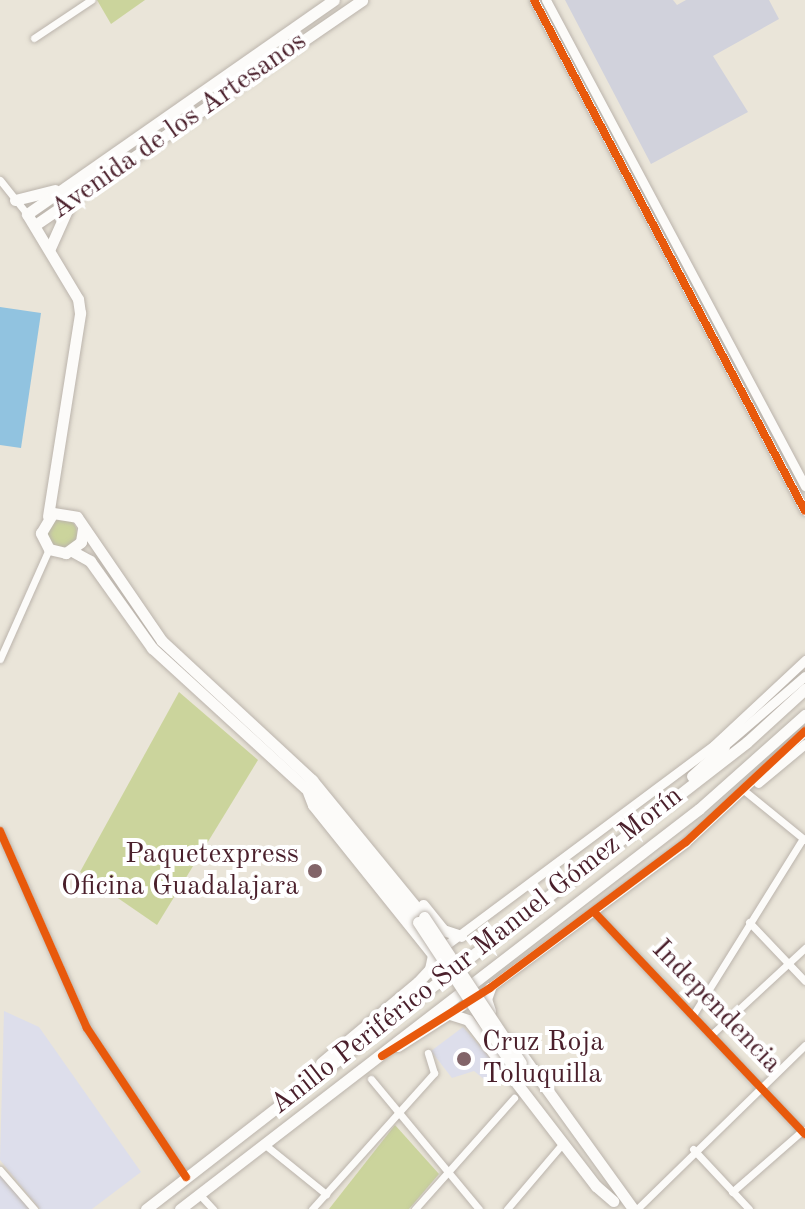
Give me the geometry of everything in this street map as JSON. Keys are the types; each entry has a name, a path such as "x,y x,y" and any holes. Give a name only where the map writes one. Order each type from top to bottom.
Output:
{"main road":[{"name":"Avenida de los Artesanos","path":"27,214 334,0"},
{"name":"Avenida de los Artesanos","path":"35,225 362,0"},
{"path":"218,80 227,93"},
{"path":"149,129 156,141"},
{"path":"15,200 63,188"},
{"path":"50,248 71,201"},
{"path":"27,214 78,299 80,313 48,516 41,533 49,549 72,551 90,561 152,648 310,784 329,789 439,925 461,936"},
{"path":"54,476 65,511"},
{"path":"48,516 65,511 77,517 162,641 310,784 421,919 616,1205"},
{"path":"72,551 83,529"},
{"name":"Anillo Periférico Sur Manuel Gómez Morín","path":"146,1209 642,823 805,689"},
{"name":"Anillo Periférico Sur Manuel Gómez Morín","path":"180,1209 699,809 805,715"},
{"path":"642,823 724,747"},
{"path":"273,1109 418,982 430,969 433,955 313,805 310,784"},
{"path":"422,939 433,935 439,925"},
{"path":"490,988 486,1004 518,1060 634,1209"},
{"path":"450,1014 464,1017 616,1205"},
{"path":"481,1037 485,1022 499,1023"},
{"path":"502,1064 518,1060"}],"street":[{"path":"34,38 91,0"},
{"path":"534,0 805,511"},
{"path":"546,0 805,486"},
{"path":"0,180 27,214"},
{"path":"0,659 49,549"},
{"path":"433,955 676,774 805,660"},
{"path":"676,774 724,747 805,676"},
{"path":"723,809 805,731"},
{"path":"382,1056 490,988 594,912 805,744"},
{"path":"693,1015 804,839 746,792"},
{"path":"0,831 87,1028 186,1177"},
{"name":"Independencia","path":"594,912 804,1131"},
{"path":"749,922 805,981"},
{"path":"712,1034 805,948"},
{"path":"634,1209 693,1149 805,1045"},
{"path":"312,1209 435,1072 428,1053"},
{"path":"371,1079 479,1209"},
{"path":"415,1209 514,1098"},
{"path":"732,1192 804,1131"},
{"path":"507,1209 563,1143"},
{"path":"264,1144 326,1194"},
{"path":"693,1149 749,1209"},
{"path":"0,1170 34,1209"},
{"path":"199,1194 213,1209"}],"shaded area":[{"path":"565,0 673,0 677,5 686,0 769,0 779,19 713,56 748,112 651,164"},
{"path":"4,1011 39,1027 141,1172 92,1209 40,1209 0,1160"},
{"name":"Cruz Roja Toluquilla","path":"463,1027 498,1067 485,1080 474,1071 452,1078 431,1051"},
{"path":"0,1174 31,1209 0,1209"}],"green space":[{"path":"97,0 145,0 111,24"},
{"path":"62,518 68,519 76,527 76,539 68,547 62,548 56,547 48,539 47,533 48,527 56,519"},
{"path":"179,692 258,760 157,925 80,872"},
{"path":"395,1125 439,1174 409,1209 329,1209"}],"water":[{"path":"0,307 41,313 21,448 0,445"}],"cycle path":[{"path":"534,0 805,511"},
{"path":"382,1056 490,988 686,842 805,731"},
{"path":"0,831 87,1028 186,1177"},
{"path":"594,912 805,1134"}],"place":[{"name":"Paquetexpress Oficina Guadalajara","path":"315,871"},
{"name":"Cruz Roja Toluquilla","path":"464,1059"}]}
